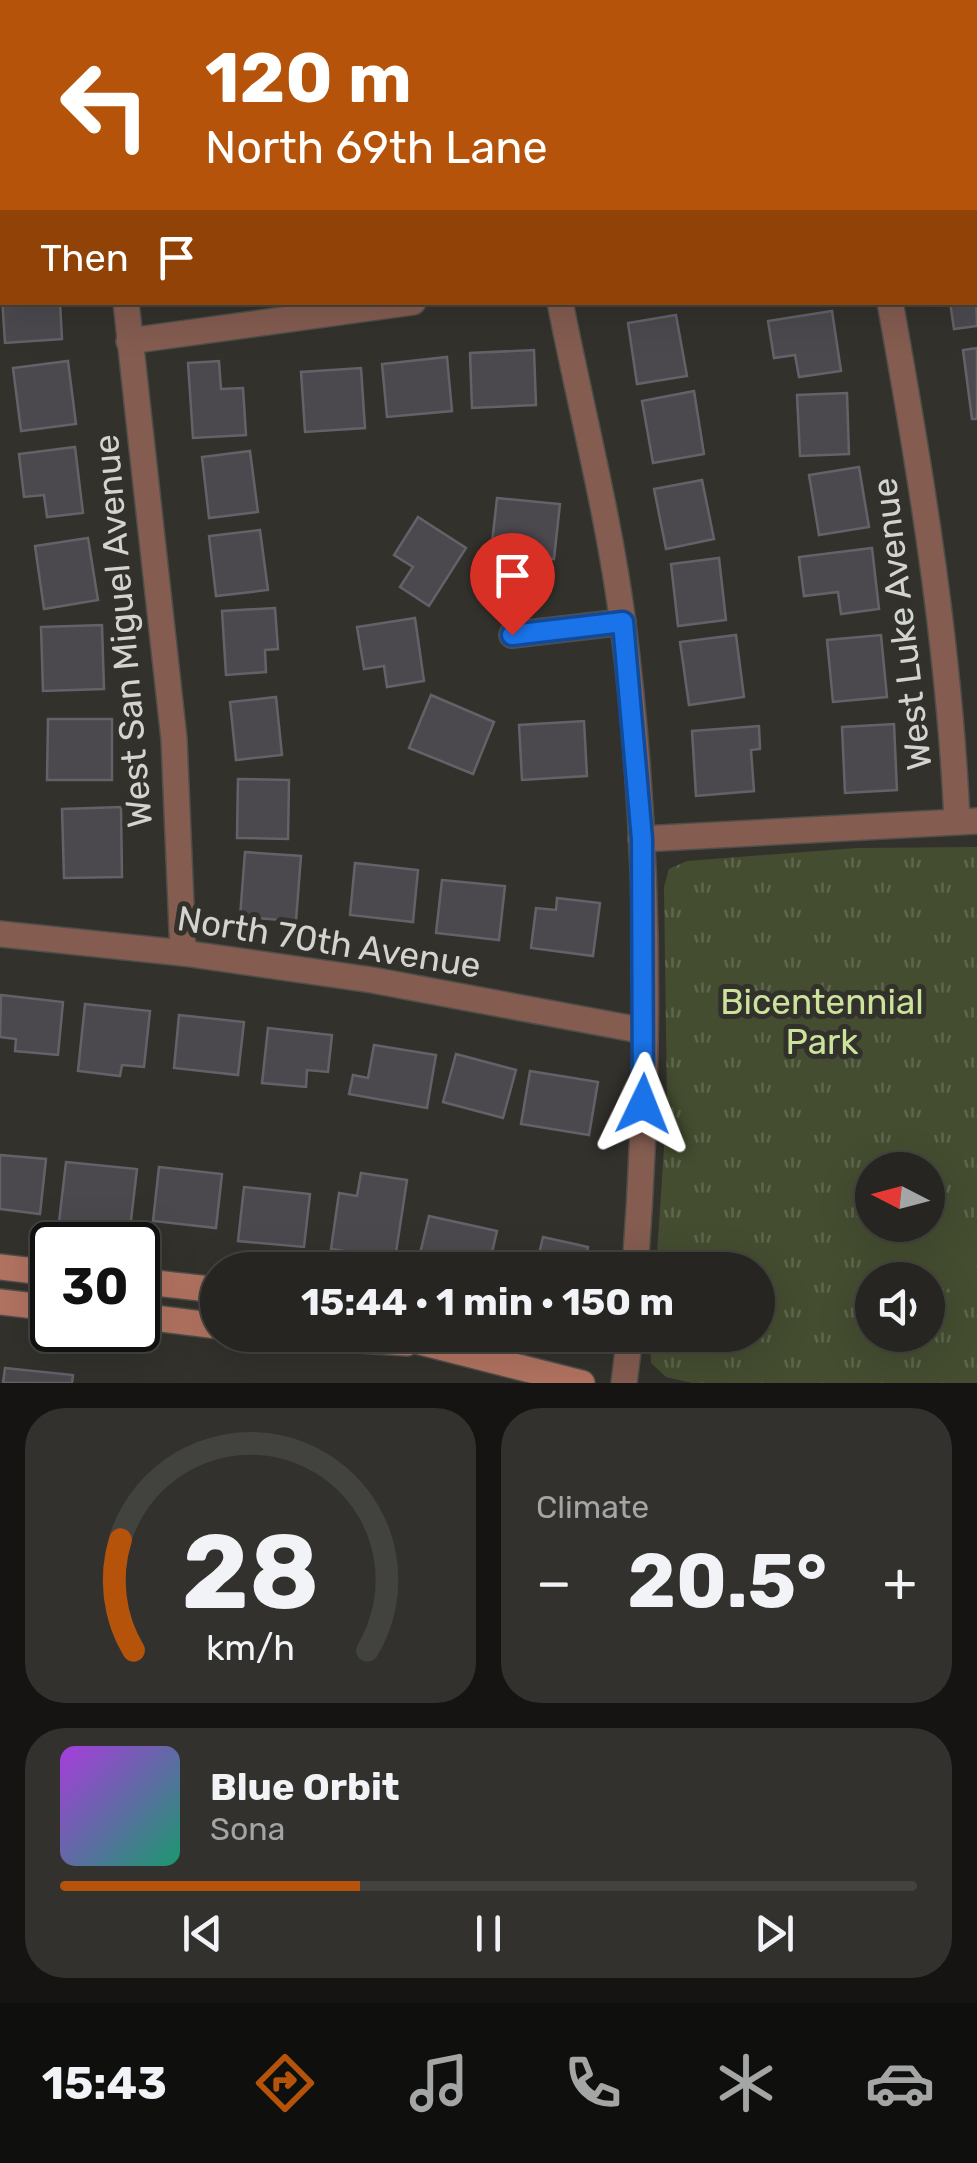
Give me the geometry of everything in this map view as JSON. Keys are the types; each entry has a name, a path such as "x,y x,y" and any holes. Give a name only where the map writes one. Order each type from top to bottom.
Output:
{"street":[{"name":"West San Miguel Avenue","path":"126,305 174,739 182,953"},
{"path":"129,341 391,305"},
{"path":"561,305 623,622 642,839 645,1032 637,1252"},
{"name":"West Luke Avenue","path":"891,305 924,493 967,820"},
{"path":"512,635 623,622"},
{"path":"642,839 967,820"},
{"name":"North 70th Avenue","path":"0,934 182,953 372,980 645,1032"},
{"path":"0,1268 30,1271"},
{"path":"160,1283 200,1288"},
{"path":"0,1302 30,1305"},
{"path":"160,1319 200,1324"},
{"path":"455,1352 582,1383"},
{"path":"624,1383 628,1352"}],"green space":[{"name":"Bicentennial Park","path":"977,847 977,1383 692,1383 666,1377 651,1363 651,1352 775,1352 775,1252 657,1252 667,1102 664,887 669,869 687,861 857,848"},
{"path":"945,1225 977,1230 973,1292 945,1288 945,1262 868,1262 871,1242 945,1242"}],"building":[{"path":"2,305 60,305 62,339 5,343"},
{"path":"950,305 976,305 977,326 954,329"},
{"path":"832,311 841,371 799,377 795,355 774,358 768,321"},
{"path":"676,315 687,376 637,384 628,323"},
{"path":"977,348 977,419 972,419 963,350"},
{"path":"534,350 536,405 472,408 470,353"},
{"path":"447,357 452,411 387,417 382,364"},
{"path":"68,361 76,424 21,431 13,368"},
{"path":"219,361 221,389 243,388 246,435 193,438 188,363"},
{"path":"361,368 365,428 305,432 301,372"},
{"path":"694,391 704,454 653,463 642,401"},
{"path":"847,393 849,454 800,456 797,395"},
{"path":"75,447 83,513 47,517 44,495 24,497 19,454"},
{"path":"250,451 258,512 209,518 202,457"},
{"path":"859,467 869,527 819,535 809,475"},
{"path":"702,480 714,539 666,549 654,489"},
{"path":"497,498 560,504 554,559 491,552"},
{"path":"418,517 466,548 429,606 400,587 413,567 394,555"},
{"path":"260,530 268,590 216,596 209,536"},
{"path":"88,538 98,600 44,609 35,546"},
{"path":"872,548 879,609 841,614 838,592 804,596 799,557"},
{"path":"719,558 726,620 678,626 671,564"},
{"path":"275,608 278,649 265,650 266,672 226,675 222,611"},
{"path":"415,618 424,681 387,687 384,666 364,669 357,627"},
{"path":"102,625 104,689 43,691 41,627"},
{"path":"736,635 744,697 689,705 680,642"},
{"path":"881,635 887,697 833,702 827,640"},
{"path":"431,695 494,722 473,774 409,748"},
{"path":"276,697 282,755 236,760 230,702"},
{"path":"48,719 112,719 112,780 47,780"},
{"path":"584,721 587,776 522,780 519,725"},
{"path":"894,724 897,790 845,793 842,727"},
{"path":"759,726 760,749 751,750 754,791 696,796 692,731"},
{"path":"238,779 289,780 288,839 237,838"},
{"path":"121,807 122,877 64,878 62,809"},
{"path":"245,852 301,856 296,921 240,917"},
{"path":"355,863 418,870 413,922 350,915"},
{"path":"442,880 505,886 499,940 436,933"},
{"path":"557,898 600,903 593,956 531,948 536,908 556,910"},
{"path":"1,995 63,1002 58,1055 15,1051 16,1039 0,1037"},
{"path":"85,1004 150,1011 144,1067 122,1065 120,1076 78,1071"},
{"path":"179,1015 244,1022 238,1075 174,1068"},
{"path":"268,1028 332,1035 328,1072 307,1070 306,1087 262,1083"},
{"path":"374,1045 436,1055 427,1108 349,1094 353,1075 368,1078"},
{"path":"456,1054 516,1070 503,1118 443,1102"},
{"path":"530,1071 598,1082 589,1135 521,1124"},
{"path":"0,1155 46,1159 40,1214 0,1209"},
{"path":"66,1162 137,1169 131,1222 59,1222"},
{"path":"159,1167 222,1174 216,1228 153,1221"},
{"path":"361,1173 407,1180 396,1252 331,1249 339,1193 357,1196"},
{"path":"244,1187 310,1194 304,1247 238,1241"},
{"path":"429,1216 497,1231 492,1252 420,1252"},
{"path":"543,1237 588,1247 587,1252 539,1252"},
{"path":"5,1368 73,1375 72,1383 3,1383"}],"route":[{"path":"512,635 623,622 642,839 643,1104"}]}
